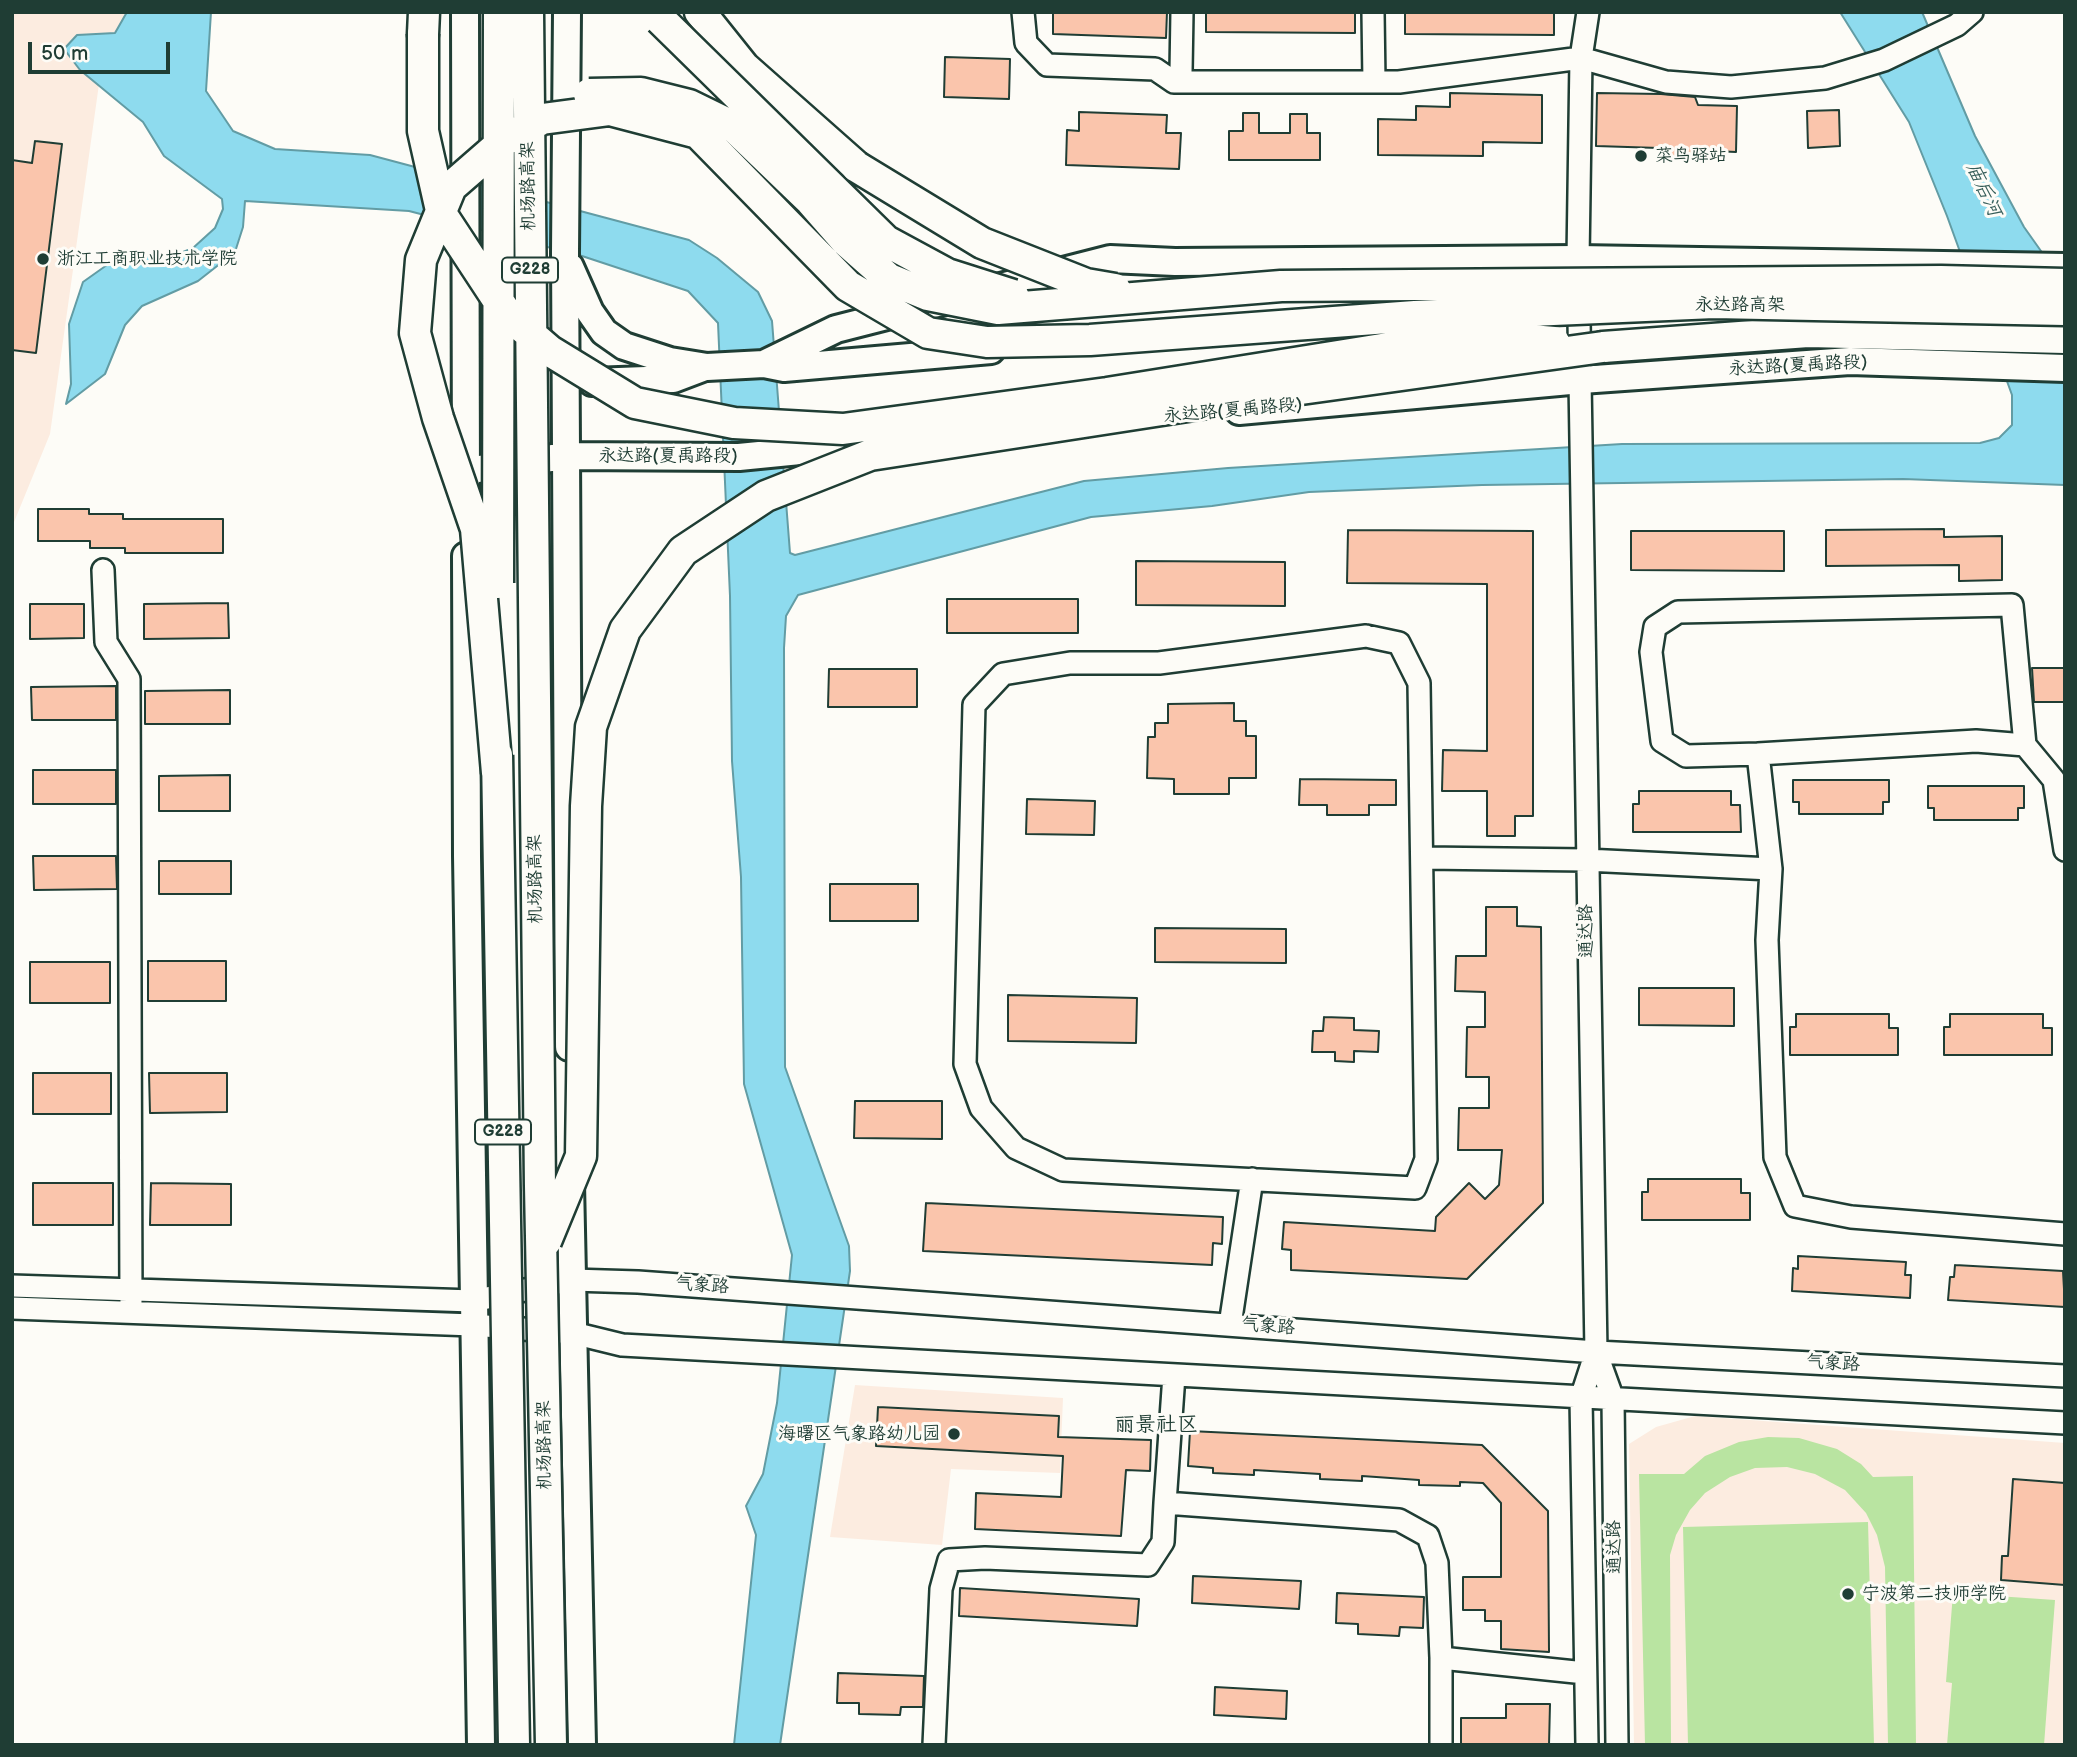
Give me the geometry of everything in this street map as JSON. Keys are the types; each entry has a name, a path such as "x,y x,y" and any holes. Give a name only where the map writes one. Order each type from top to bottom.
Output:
{"highway":[{"path":"424,12 423,131 442,215 507,314 550,351 635,403 734,423 843,429 1107,393 1413,344 1506,338 1603,347"},
{"name":"机场路高架","path":"499,12 497,773 514,1745"},
{"name":"机场路高架","path":"528,12 541,1254 551,1745"},
{"path":"656,12 713,73 886,241 947,274 1044,304"},
{"path":"700,12 744,67 857,167 982,243 1086,284 1180,300 1415,316"},
{"path":"497,773 476,529 438,418 415,334 421,260 451,187 554,100 595,93 641,93 689,105 734,127 811,201 846,241 889,279 928,295 998,309 1281,286 1886,281 2065,284"},
{"path":"505,140 542,119 610,110 698,133 848,286 928,334 987,342 1090,340 1415,316"},
{"name":"永达路高架","path":"1415,316 1714,303 2065,310"},
{"name":"永达路高架","path":"1603,347 1808,332 2065,338"},
{"path":"541,1254 581,1156 586,806 591,727 625,630 683,551 766,496 870,455 1272,393 1603,347"}],"main road":[{"path":"465,12 473,1313 481,1745"},
{"path":"567,12 565,456 572,1280 582,1745"},
{"path":"565,251 575,283 604,332 624,346 670,361 707,367 774,366 1579,299 1896,292 2065,297"},
{"path":"774,366 836,329 1110,259 1175,262 1578,259 2065,267"},
{"name":"永达路(夏禹路段)","path":"466,471 565,456 740,457 1581,380 1850,361 2065,368"},
{"path":"565,382 673,379 707,367"}],"street":[{"path":"1023,12 1026,43 1047,65 1155,69 1174,82 1399,82 1581,58 1665,82 1731,87 1825,78 1884,60 1953,27 1972,12"},
{"path":"1174,82 1181,72 1182,12"},
{"path":"1373,12 1374,82"},
{"name":"通达路","path":"1588,12 1581,58 1578,259 1586,860 1596,1352 1612,1399 1617,1745"},
{"path":"103,570 106,642 129,679 131,1313"},
{"path":"2025,745 1976,741 1686,756 1662,741 1651,652 1655,627 1678,612 2012,605 2025,745 2054,780 2065,850"},
{"path":"1366,636 1399,643 1419,683 1424,858 1426,1159 1415,1188 1063,1170 1016,1148 981,1108 965,1064 974,705 1003,674 1070,663 1158,663 1366,636"},
{"path":"1758,754 1771,869 1767,940 1775,1157 1796,1206 1851,1217 2065,1234"},
{"path":"1424,858 1586,860 1771,869"},
{"path":"1230,1325 1252,1179"},
{"name":"气象路","path":"473,1313 572,1280 803,1294 1596,1352 2065,1376"},
{"path":"12,1286 132,1290 473,1313 622,1345 2065,1423"},
{"path":"12,1308 131,1313 473,1313"},
{"name":"通达路","path":"1587,1745 1581,1398 1596,1352"},
{"path":"933,1745 940,1589 949,1560 985,1558 1148,1564 1163,1542 1174,1376"},
{"path":"1165,1503 1399,1520 1428,1536 1437,1563 1441,1745"},
{"path":"1441,1658 1585,1673"}],"shaded area":[{"name":"浙江工商职业技术学院","path":"12,12 136,12 99,84 50,434 12,527"},
{"name":"海曙区气象路幼儿园","path":"855,1385 1063,1398 1060,1473 951,1469 942,1545 830,1537"},
{"name":"宁波第二技师学院","path":"1695,1416 2065,1443 2065,1745 1634,1745 1629,1444 1656,1427"}],"green space":[{"path":"1768,1437 1799,1438 1837,1449 1861,1464 1873,1477 1913,1476 1916,1745 1888,1745 1885,1567 1877,1535 1866,1513 1845,1490 1815,1474 1787,1467 1755,1468 1730,1477 1705,1493 1690,1510 1676,1535 1670,1555 1671,1745 1645,1745 1639,1474 1684,1474 1705,1456 1739,1442"},
{"path":"1868,1522 1874,1745 1688,1745 1683,1527"},
{"path":"1953,1593 2055,1600 2044,1745 1947,1745 1952,1683 1946,1682"}],"water":[{"name":"庙后河","path":"127,12 211,12 206,91 233,131 275,149 370,155 689,240 717,258 758,292 772,321 790,553 795,555 1084,481 1228,468 1622,444 1980,443 1999,438 2012,425 2012,395 1947,216 1909,122 1840,12 1922,12 1975,136 2024,227 2065,285 2065,485 1903,479 1482,485 1309,492 1212,506 1091,517 798,595 786,616 784,648 785,1067 849,1246 850,1271 780,1745 734,1745 756,1535 746,1506 763,1474 777,1403 792,1255 744,1084 741,877 732,761 730,596 718,323 688,291 582,256 409,211 245,201 243,227 235,252 198,281 142,306 125,325 105,374 66,404 71,384 69,324 83,282 121,255 178,254 193,248 215,228 223,209 222,199 164,156 143,122 80,70 64,49 77,35 115,33"}],"building":[{"path":"1053,12 1167,12 1166,38 1053,34"},
{"path":"1206,12 1355,12 1355,33 1206,32"},
{"path":"1405,12 1554,12 1554,35 1405,34"},
{"path":"945,57 1010,59 1009,99 944,97"},
{"path":"1450,93 1542,95 1542,143 1483,142 1483,156 1378,155 1378,119 1416,120 1416,106 1450,107"},
{"path":"1597,93 1695,97 1698,105 1737,106 1736,152 1692,150 1692,161 1659,160 1659,148 1596,146"},
{"path":"1839,110 1840,146 1808,148 1807,111"},
{"path":"1079,112 1167,115 1166,133 1181,133 1179,169 1066,165 1067,130 1079,131"},
{"path":"1243,113 1259,113 1259,133 1290,133 1290,114 1307,114 1307,133 1320,133 1320,160 1229,160 1229,131 1243,131"},
{"path":"35,141 62,144 36,353 12,350 12,160 32,163"},
{"path":"38,509 89,509 89,514 123,514 123,519 223,519 223,553 125,553 125,548 90,548 90,541 38,541"},
{"path":"1944,529 1944,537 2002,536 2002,580 1959,581 1959,565 1826,566 1826,530"},
{"path":"1348,530 1533,531 1533,816 1515,816 1515,836 1487,836 1487,791 1442,791 1443,750 1487,751 1487,584 1347,583"},
{"path":"1631,531 1784,531 1784,571 1631,570"},
{"path":"1136,561 1285,562 1285,606 1136,605"},
{"path":"947,599 1078,599 1078,633 947,633"},
{"path":"228,603 229,638 144,639 144,604"},
{"path":"30,604 84,604 84,638 30,639"},
{"path":"2032,668 2065,668 2065,702 2034,702"},
{"path":"829,669 917,669 917,707 828,707"},
{"path":"116,686 116,720 32,720 31,687"},
{"path":"230,690 230,724 145,724 145,691"},
{"path":"1234,703 1234,721 1246,721 1246,736 1256,736 1256,778 1229,778 1229,794 1174,794 1174,779 1147,778 1148,737 1155,737 1155,723 1168,723 1168,704"},
{"path":"33,770 116,770 116,804 33,804"},
{"path":"230,775 230,811 159,811 159,776"},
{"path":"1300,779 1396,780 1396,805 1369,805 1369,815 1327,815 1327,805 1299,805"},
{"path":"1793,780 1889,780 1889,802 1883,802 1883,814 1799,814 1799,802 1793,802"},
{"path":"1928,786 2024,786 2024,808 2018,808 2018,820 1934,820 1934,808 1928,808"},
{"path":"1639,791 1731,791 1731,805 1740,805 1741,832 1633,832 1633,804 1639,804"},
{"path":"1027,799 1095,801 1094,835 1026,834"},
{"path":"33,856 116,856 117,889 34,890"},
{"path":"159,861 231,861 231,894 159,894"},
{"path":"830,884 918,884 918,921 830,921"},
{"path":"1486,907 1517,907 1517,926 1541,927 1543,1203 1467,1279 1291,1270 1291,1250 1282,1249 1284,1222 1435,1231 1436,1217 1469,1183 1485,1199 1499,1185 1502,1150 1458,1150 1459,1108 1489,1108 1489,1077 1466,1077 1467,1027 1485,1027 1485,992 1455,991 1456,956 1486,956"},
{"path":"1155,928 1286,929 1286,963 1155,962"},
{"path":"148,961 226,961 226,1001 148,1001"},
{"path":"30,962 110,962 110,1003 30,1003"},
{"path":"1639,988 1734,988 1734,1026 1639,1025"},
{"path":"1008,995 1137,998 1136,1043 1008,1041"},
{"path":"1796,1014 1889,1014 1889,1028 1898,1028 1898,1055 1790,1055 1790,1027 1796,1027"},
{"path":"1950,1014 2043,1014 2043,1028 2052,1028 2052,1055 1944,1055 1944,1027 1950,1027"},
{"path":"1324,1017 1354,1018 1354,1030 1379,1031 1378,1052 1354,1051 1354,1062 1335,1061 1335,1052 1312,1052 1313,1031 1323,1031"},
{"path":"33,1073 111,1073 111,1114 33,1114"},
{"path":"149,1073 227,1073 227,1112 150,1113"},
{"path":"855,1101 942,1101 942,1139 854,1138"},
{"path":"1648,1179 1741,1179 1741,1193 1750,1193 1750,1220 1642,1220 1642,1192 1648,1192"},
{"path":"33,1183 113,1183 113,1225 33,1225"},
{"path":"151,1183 231,1184 231,1225 150,1225"},
{"path":"926,1203 1223,1217 1222,1244 1213,1243 1212,1265 923,1251"},
{"path":"1798,1256 1906,1262 1905,1275 1911,1275 1910,1298 1792,1291 1793,1268 1798,1269"},
{"path":"1955,1265 2063,1271 2065,1307 1948,1300 1950,1277 1954,1277"},
{"path":"878,1407 1059,1416 1058,1437 1151,1440 1150,1471 1126,1470 1121,1536 975,1529 976,1493 1061,1497 1063,1456 876,1446"},
{"path":"1190,1431 1482,1445 1548,1511 1549,1652 1501,1649 1501,1621 1485,1621 1485,1610 1463,1610 1463,1577 1501,1577 1501,1503 1483,1483 1460,1482 1460,1486 1419,1485 1419,1480 1362,1476 1362,1481 1320,1479 1320,1474 1254,1470 1254,1475 1213,1473 1213,1468 1188,1466"},
{"path":"2013,1479 2065,1483 2065,1585 2001,1580 2002,1556 2008,1556"},
{"path":"1193,1576 1301,1581 1299,1609 1192,1603"},
{"path":"960,1588 1139,1599 1137,1626 959,1616"},
{"path":"1337,1593 1424,1597 1423,1628 1400,1627 1399,1636 1358,1634 1358,1624 1336,1623"},
{"path":"838,1673 924,1676 923,1707 901,1707 900,1715 859,1714 859,1703 837,1703"},
{"path":"1215,1687 1287,1691 1286,1719 1214,1715"},
{"path":"1506,1704 1550,1704 1549,1745 1461,1745 1461,1718 1506,1718"}],"place":[{"name":"菜鸟驿站","path":"1641,156"},
{"name":"浙江工商职业技术学院","path":"43,259"},
{"name":"海曙区气象路幼儿园","path":"954,1434"},
{"name":"宁波第二技师学院","path":"1848,1594"}],"district":[{"name":"丽景社区","path":"1156,1426"}]}
